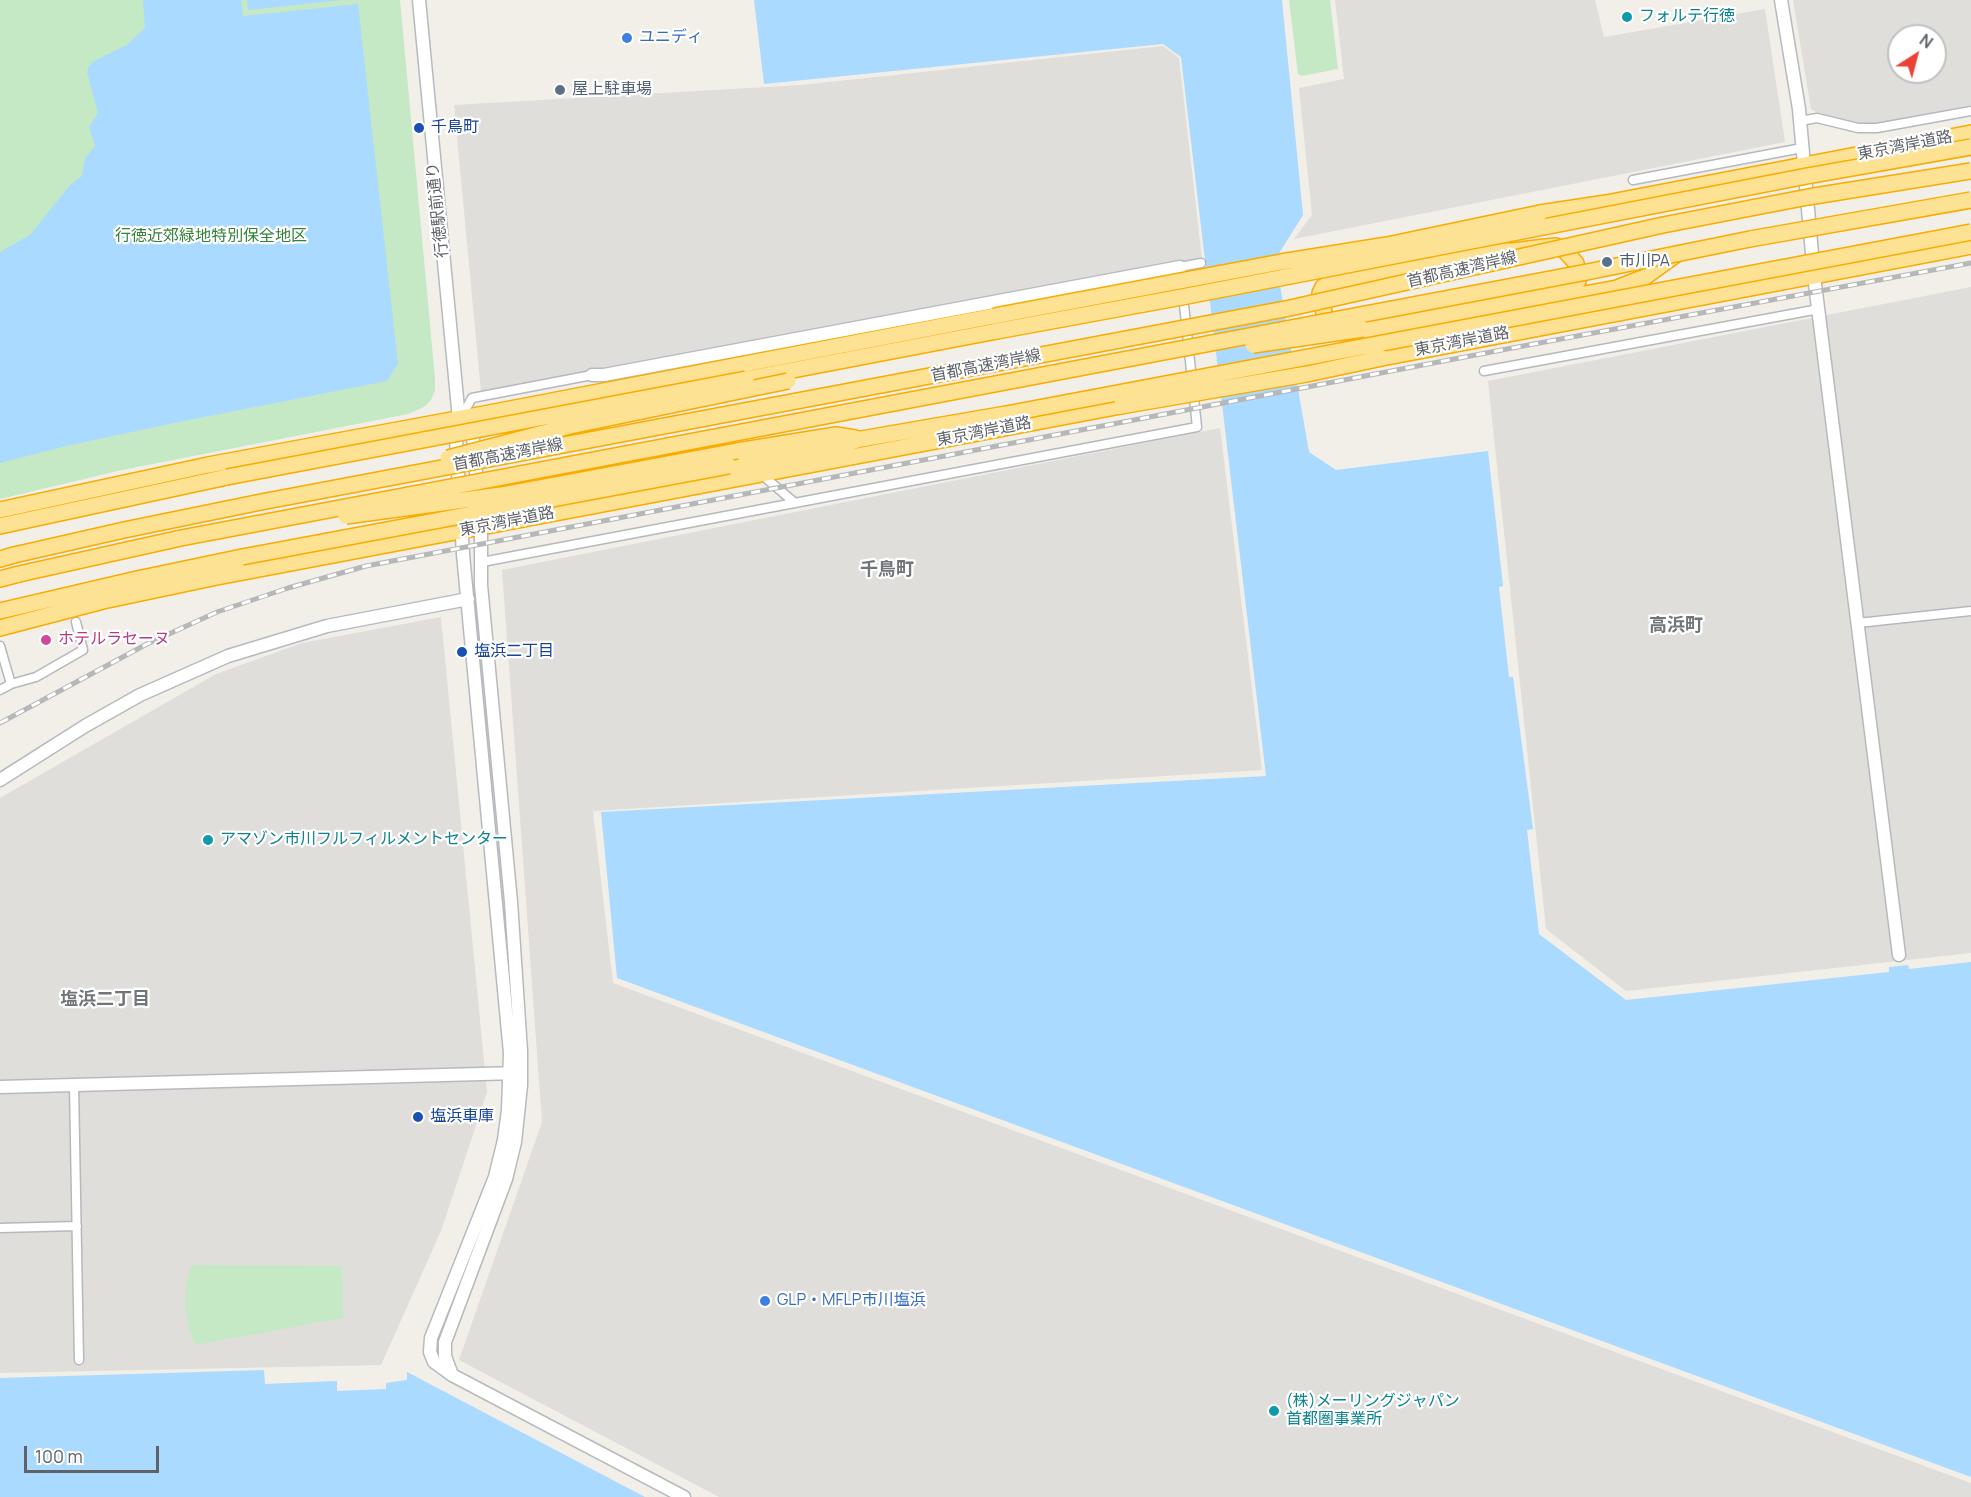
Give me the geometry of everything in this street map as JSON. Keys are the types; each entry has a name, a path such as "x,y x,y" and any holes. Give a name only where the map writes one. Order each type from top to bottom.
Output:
{"highway":[{"name":"東京湾岸道路","path":"0,510 208,465 996,323 1281,262 1971,133"},
{"name":"東京湾岸道路","path":"0,526 227,477 953,340 996,323 1182,297 1798,178 1971,147"},
{"name":"首都高速湾岸線","path":"7,557 136,527 418,472 1215,323 1398,285 1686,220 1808,196 1971,171"},
{"name":"首都高速湾岸線","path":"0,579 181,538 1971,200"},
{"name":"東京湾岸道路","path":"0,628 154,590 760,474 1007,421 1147,387 1971,231"},
{"path":"1182,297 1210,286 1387,244"},
{"path":"1191,346 1238,348 1363,329 1554,293 1574,287 1578,281 1576,263 1564,250 1556,246 1497,251 1342,280 1323,287 1320,293 1326,330 1330,336 1337,339 1375,334 1617,288 1645,277 1677,254"},
{"name":"東京湾岸道路","path":"0,611 242,557 861,440 1007,421 1307,374 1971,246"},
{"path":"418,472 442,459 549,431 788,381 953,340"},
{"path":"1147,387 1222,381 1347,360 1382,358"},
{"path":"181,538 249,532 384,510 501,495 836,435 861,440"}],"street":[{"name":"行徳駅前通り","path":"419,0 459,419"},
{"path":"1782,0 1800,121 1815,276 1899,955"},
{"path":"1800,121 1817,118 1858,128 1877,128 1971,111"},
{"path":"1633,180 1802,148"},
{"path":"452,1375 444,1349 447,1335 506,1179 515,1142 519,1110 508,968 496,904 456,440 459,419 472,398 1202,262"},
{"path":"482,562 1197,427 1180,267"},
{"path":"1484,371 1819,309"},
{"path":"459,419 473,438 481,527 481,585 511,902 508,968"},
{"path":"760,474 795,503"},
{"path":"0,780 140,695 228,656 327,626 468,599"},
{"path":"1858,623 1971,611"},
{"path":"0,690 11,684 36,677 83,650 76,622"},
{"path":"0,646 11,684"},
{"path":"475,673 489,672"},
{"path":"483,763 498,762"},
{"path":"496,904 511,902"},
{"path":"0,1087 515,1073"},
{"path":"515,1073 508,1101 504,1140 495,1177 431,1338 430,1352 434,1362 452,1375 684,1497"},
{"path":"74,1085 78,1360"},
{"path":"0,1228 77,1226"},
{"path":"441,1313 455,1318"}],"shaded area":[{"path":"1335,0 1595,0 1604,37 1765,9 1785,142 1294,239 1312,215 1299,88 1344,79"},
{"path":"1793,0 1971,0 1971,105 1876,124 1846,122 1811,109"},
{"path":"1163,46 1179,58 1202,259 481,392 454,105 801,85"},
{"path":"1971,287 1971,953 1626,991 1546,929 1488,381"},
{"path":"1220,428 1262,770 593,811 613,983 1971,1483 1971,1497 719,1497 459,1360 542,1122 502,570"},
{"path":"441,617 487,1092 441,1231 381,1365 0,1373 0,798 216,674 302,643"}],"green space":[{"name":"行徳近郊緑地特別保全地区","path":"0,0 400,0 435,379 435,390 431,400 424,407 408,414 122,470 0,499"},
{"path":"1289,0 1330,0 1338,69 1302,76 1298,74"},
{"path":"191,1265 342,1266 343,1318 195,1345 188,1325 185,1304 186,1285"}],"water":[{"name":"行徳近郊緑地特別保全地区","path":"143,0 241,0 243,16 358,4 398,364 387,381 174,423 0,463 0,252 30,235 70,185 82,176 85,158 95,146 89,127 98,113 87,72 89,66 94,61 127,45 145,28"},
{"path":"247,0 342,0 248,10"},
{"path":"754,0 1282,0 1303,215 1273,263 1280,285 1309,452 1336,470 1488,451 1503,586 1499,587 1509,677 1513,677 1533,829 1527,830 1539,934 1626,1000 1889,972 1889,967 1908,965 1909,969 1971,962 1971,1477 617,978 601,812 1266,776 1181,57 1163,44 764,84"},
{"path":"264,1370 265,1384 337,1381 337,1391 386,1389 386,1383 407,1380 407,1372 645,1497 0,1497 0,1378"}],"railway":[{"path":"0,723 147,644 217,612 288,588 366,566 1971,263"}],"place":[{"name":"フォルテ行徳","path":"1627,17"},
{"name":"ユニディ","path":"627,38"},
{"name":"屋上駐車場","path":"560,90"},
{"name":"千鳥町","path":"419,128"},
{"name":"市川PA","path":"1607,262"},
{"name":"ホテルラセーヌ","path":"46,640"},
{"name":"塩浜二丁目","path":"462,652"},
{"name":"アマゾン市川フルフィルメントセンター","path":"208,840"},
{"name":"塩浜車庫","path":"418,1117"},
{"name":"GLP・MFLP市川塩浜","path":"765,1301"},
{"name":"(株)メーリングジャパン 首都圏事業所","path":"1274,1411"}],"district":[{"name":"千鳥町","path":"887,570"},
{"name":"高浜町","path":"1676,626"},
{"name":"塩浜二丁目","path":"105,1000"}]}
